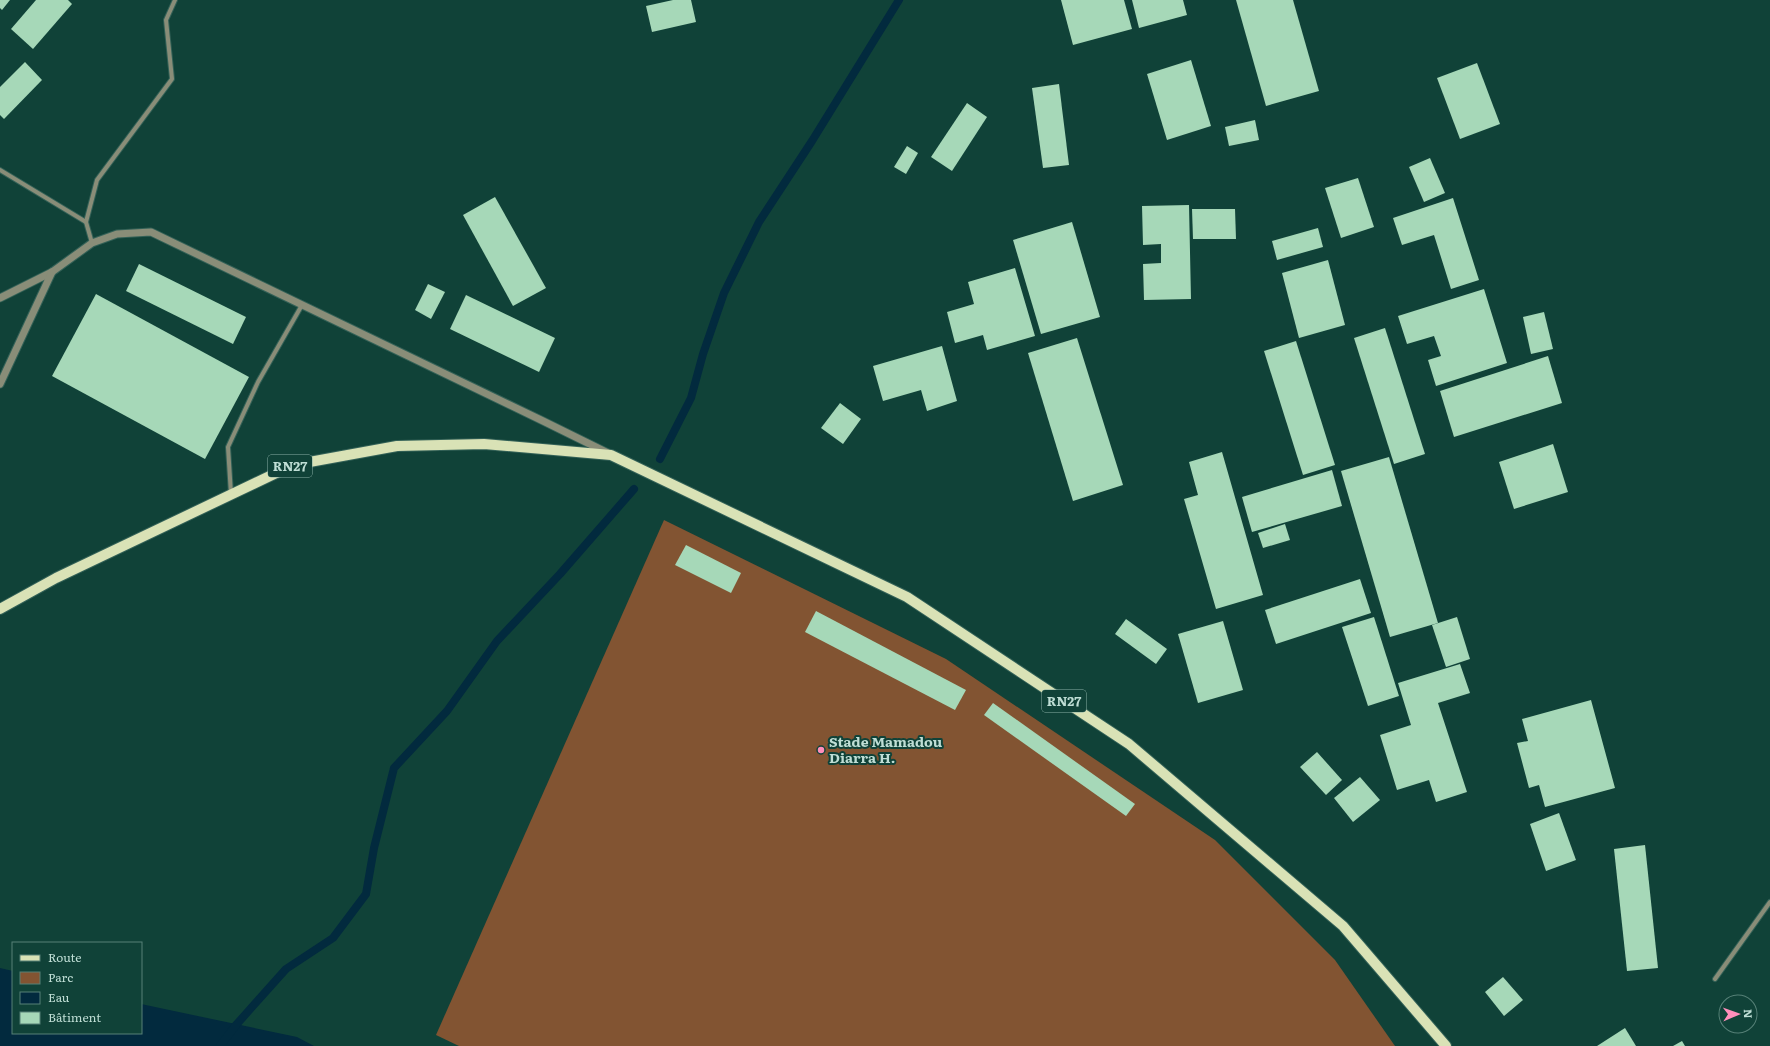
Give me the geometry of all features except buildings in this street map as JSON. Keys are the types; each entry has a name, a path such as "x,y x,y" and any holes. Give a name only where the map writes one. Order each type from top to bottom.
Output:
{"main road":[{"name":"RN27","path":"0,609 56,578 293,465 396,446 484,444 611,455 907,597 1129,744 1343,926 1446,1046"}],"street":[{"path":"92,244 86,222 97,180 172,79 166,20 175,0"},
{"path":"0,170 86,222"},
{"path":"0,298 52,272 92,244 117,234 151,232 611,455"},
{"path":"0,384 52,272"},
{"path":"230,495 228,446 258,382 302,305"},
{"path":"1715,979 1770,902"}],"green space":[{"name":"Stade Mamadou Diarra H.","path":"664,520 946,659 1215,840 1335,960 1395,1046 459,1046 436,1035"}],"water":[{"path":"0,968 12,971 12,1034 142,1034 142,1004 297,1037 314,1046 0,1046"}],"waterway":[{"path":"660,459 691,398 703,354 724,293 759,222 812,141 899,0"},
{"path":"220,1046 236,1025 286,969 333,938 366,894 374,848 394,768 447,711 497,641 560,574 634,489"}],"place":[{"name":"Stade Mamadou Diarra H.","path":"821,750"}]}
